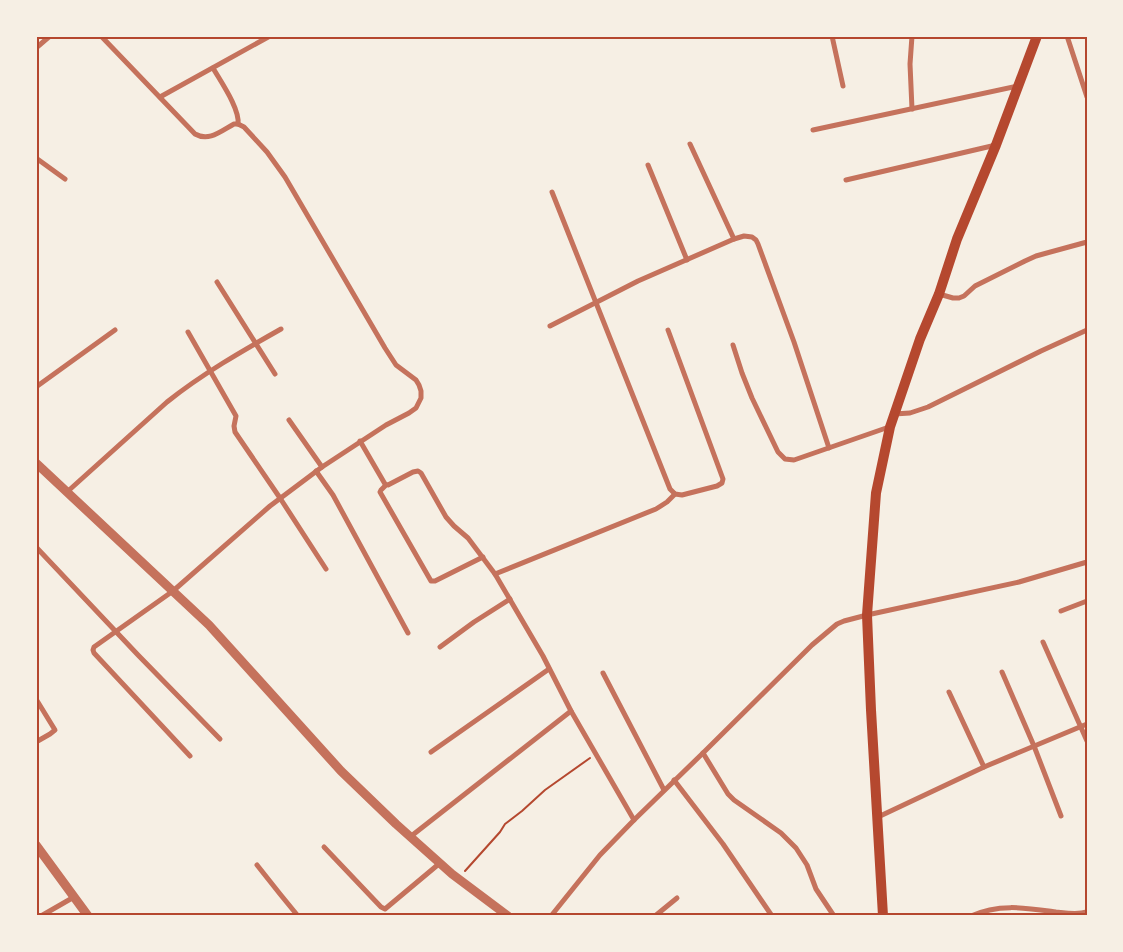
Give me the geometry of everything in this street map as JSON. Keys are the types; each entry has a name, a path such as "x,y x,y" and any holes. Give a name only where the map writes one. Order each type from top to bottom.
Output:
{"main road":[{"path":"883,916 867,615 876,493 890,427 920,339 939,294 957,239 996,145 1037,36"}],"street":[{"path":"36,48 50,36"},
{"path":"101,36 190,130 199,137 209,137 234,124 238,124 244,127 267,152 282,172 385,348 396,365 416,380 421,391 416,408 322,466 280,498 173,591 96,644 93,650 94,653 190,756"},
{"path":"160,97 270,36"},
{"path":"832,36 843,86"},
{"path":"912,36 910,71 912,109"},
{"path":"1067,36 1087,97"},
{"path":"213,68 234,106 239,119 238,124"},
{"path":"813,130 1018,86"},
{"path":"690,144 734,240"},
{"path":"846,180 996,145"},
{"path":"36,158 65,180"},
{"path":"648,166 687,260"},
{"path":"552,192 670,488 674,494 682,495 717,486 722,483 723,479 668,330"},
{"path":"550,326 638,281 734,240 750,236 758,244 794,342 829,448"},
{"path":"939,294 959,298 975,286 1036,256 1087,242"},
{"path":"217,282 275,374"},
{"path":"67,492 183,389 281,329"},
{"path":"36,387 116,330"},
{"path":"894,414 910,413 928,407 1041,350 1087,330"},
{"path":"188,332 236,416 235,432 326,569"},
{"path":"734,345 752,398 778,452 788,460 794,460 890,427"},
{"path":"289,420 322,466"},
{"path":"360,441 386,485"},
{"path":"36,463 209,624 341,771 410,837 459,879 508,916"},
{"path":"316,471 333,495 408,632"},
{"path":"483,557 436,581 431,581 380,492 381,490 386,485 413,472 420,472 446,517 468,538 483,557 495,574 549,669 570,711 634,820"},
{"path":"495,574 656,509 667,502 674,494"},
{"path":"36,546 220,739"},
{"path":"551,916 600,855 634,820 831,628 844,621 867,615 1019,582 1087,562"},
{"path":"440,646 510,599"},
{"path":"1061,611 1087,601"},
{"path":"1043,642 1087,741"},
{"path":"431,752 549,669"},
{"path":"1002,672 1034,746 1061,816"},
{"path":"602,673 664,790"},
{"path":"949,692 984,767"},
{"path":"36,699 55,730 36,742"},
{"path":"410,837 570,711"},
{"path":"878,817 984,767 1087,724"},
{"path":"704,753 728,794 781,833 796,848 807,866 816,889 834,916"},
{"path":"674,780 723,844 772,916"},
{"path":"36,845 88,916"},
{"path":"324,847 385,909 440,863"},
{"path":"257,865 298,916"},
{"path":"41,916 74,897"},
{"path":"655,916 677,898"},
{"path":"971,916 985,910 1007,907 1074,914 1087,912"}],"path":[{"path":"459,879 505,824 545,790 596,754"}]}
